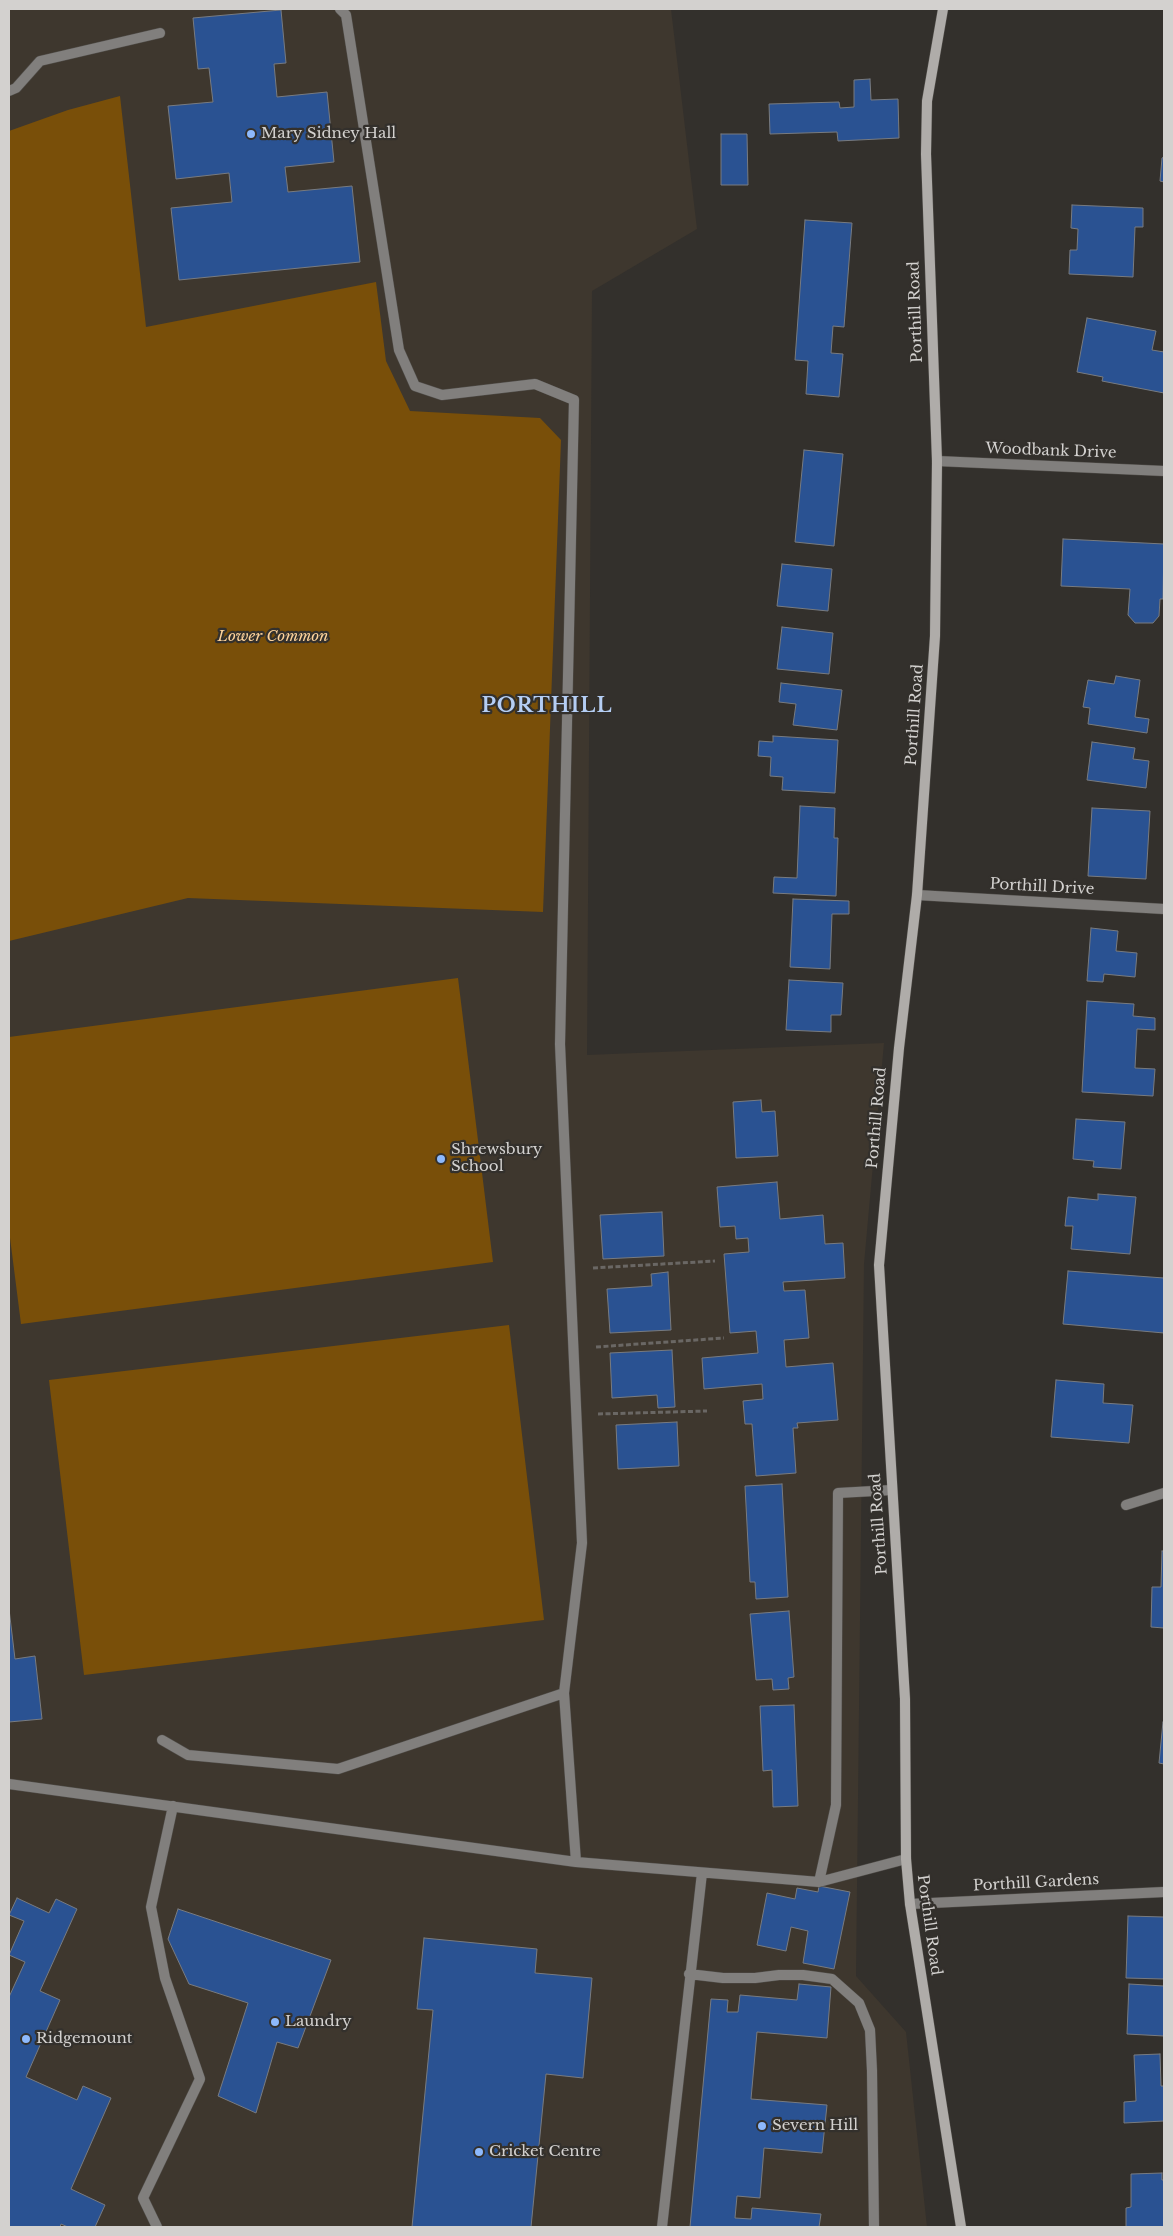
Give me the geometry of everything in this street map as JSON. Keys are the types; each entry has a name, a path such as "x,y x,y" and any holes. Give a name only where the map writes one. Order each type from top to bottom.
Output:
{"street":[{"path":"340,9 346,15 399,350 414,386 442,395 535,384 574,400 560,1044 582,1543 564,1693 576,1862"},
{"name":"Porthill Road","path":"944,9 927,101 926,154 937,461 935,636 918,895 899,1048 879,1265 905,1699 906,1859 910,1904 961,2227"},
{"path":"9,91 16,88 40,61 160,33"},
{"name":"Woodbank Drive","path":"937,461 1164,471"},
{"name":"Porthill Drive","path":"918,895 1164,909"},
{"path":"819,1882 836,1805 838,1493 892,1490"},
{"path":"1126,1505 1164,1493"},
{"path":"162,1740 188,1755 338,1769 564,1693"},
{"path":"9,1784 576,1862 702,1873 819,1882 906,1859"},
{"path":"157,2227 143,2198 200,2079 165,1978 151,1907 173,1806"},
{"path":"662,2227 689,1974 702,1873"},
{"name":"Porthill Gardens","path":"910,1904 1164,1892"},
{"path":"689,1974 723,1978 755,1978 778,1974 832,1979 859,2003 870,2030 874,2227"}],"path":[{"path":"594,1268 714,1261"},
{"path":"599,1347 724,1338"},
{"path":"604,1413 707,1411"}],"shaded area":[{"name":"Shrewsbury School","path":"9,9 671,9 697,229 592,291 587,1055 884,1043 864,1264 856,1976 906,2032 927,2227 9,2227"}],"green space":[{"name":"Lower Common","path":"120,96 146,327 376,282 386,361 410,411 540,418 561,440 543,912 188,898 9,941 9,131 68,110"},
{"path":"458,978 493,1262 21,1324 9,1230 9,1037"},
{"path":"509,1325 544,1620 84,1675 49,1380"}],"building":[{"name":"Mary Sidney Hall","path":"281,10 286,63 274,64 277,97 327,92 334,162 285,167 288,192 352,186 360,262 179,280 171,208 232,202 229,173 176,179 168,106 213,102 209,68 198,69 193,18"},
{"path":"870,79 871,100 898,99 899,138 838,141 837,132 770,134 769,104 839,102 840,108 854,107 854,80"},
{"path":"721,134 747,134 748,185 721,185"},
{"path":"1164,157 1164,182 1160,181 1162,158"},
{"path":"1072,205 1143,208 1143,227 1135,227 1133,277 1069,274 1070,250 1077,250 1078,229 1071,228"},
{"path":"805,220 852,223 844,327 833,326 831,353 843,354 839,397 806,394 808,361 795,360"},
{"path":"1087,318 1156,331 1152,350 1164,352 1164,393 1102,381 1103,377 1077,372"},
{"path":"804,450 843,454 834,546 795,542"},
{"path":"1063,539 1164,544 1163,599 1160,599 1159,616 1153,623 1135,623 1128,615 1130,589 1061,586"},
{"path":"782,564 832,569 828,611 777,606"},
{"path":"782,627 833,633 829,674 777,669"},
{"path":"1116,676 1140,680 1135,717 1149,719 1147,733 1088,724 1090,708 1083,707 1088,680 1114,684"},
{"path":"781,683 842,690 837,730 793,725 796,704 779,702"},
{"path":"773,736 838,740 835,793 782,790 783,777 770,776 771,757 758,756 759,741 773,742"},
{"path":"1092,742 1135,748 1133,759 1149,761 1146,788 1087,780"},
{"path":"800,806 835,808 834,838 838,838 836,896 773,893 774,877 797,878"},
{"path":"1092,808 1150,811 1146,879 1088,876"},
{"path":"793,899 849,901 849,914 832,914 830,969 790,967"},
{"path":"1091,928 1118,931 1116,951 1137,953 1135,977 1104,974 1103,982 1087,981"},
{"path":"789,980 843,983 841,1015 831,1015 831,1032 786,1030"},
{"path":"1087,1001 1134,1004 1133,1016 1155,1018 1155,1030 1137,1029 1135,1068 1155,1069 1153,1096 1082,1092"},
{"path":"761,1100 762,1112 775,1111 778,1156 736,1158 733,1102"},
{"path":"1076,1119 1125,1122 1121,1169 1093,1167 1094,1161 1073,1159"},
{"path":"777,1182 780,1219 823,1215 825,1244 843,1243 845,1278 783,1282 784,1291 805,1290 809,1338 784,1340 786,1367 833,1363 838,1420 797,1423 798,1428 793,1428 796,1473 756,1476 752,1424 745,1424 743,1401 763,1399 762,1384 704,1389 702,1358 758,1353 756,1331 730,1333 724,1254 749,1252 748,1238 736,1239 735,1226 720,1227 717,1187"},
{"path":"1098,1194 1136,1197 1130,1254 1071,1249 1073,1226 1065,1226 1068,1197 1098,1200"},
{"path":"662,1212 664,1256 603,1259 600,1215"},
{"path":"1068,1271 1164,1278 1164,1333 1063,1324"},
{"path":"668,1272 671,1330 610,1333 607,1289 652,1286 651,1274"},
{"path":"672,1350 675,1407 658,1408 657,1395 612,1398 610,1353"},
{"path":"1056,1380 1104,1384 1103,1403 1133,1405 1129,1443 1051,1437"},
{"path":"677,1422 679,1466 618,1469 616,1425"},
{"path":"782,1484 788,1597 756,1599 755,1582 750,1582 745,1486"},
{"path":"1162,1551 1164,1551 1164,1628 1151,1627 1152,1587 1161,1587"},
{"path":"9,1609 15,1659 35,1656 42,1719 9,1722"},
{"path":"789,1611 794,1677 788,1678 789,1689 773,1690 772,1679 756,1680 750,1614"},
{"path":"794,1705 798,1806 773,1807 772,1770 763,1771 760,1706"},
{"path":"1164,1722 1164,1764 1159,1763"},
{"path":"819,1886 850,1892 834,1969 803,1963 808,1931 791,1927 786,1951 757,1945 767,1893 795,1899 797,1888 818,1892"},
{"name":"Ridgemount","path":"17,1898 49,1913 56,1899 77,1909 40,1991 60,2000 26,2077 77,2100 83,2086 111,2098 71,2189 105,2205 95,2227 68,2227 61,2224 60,2227 9,2227 9,1997 25,1962 9,1955 24,1921 9,1915"},
{"name":"Laundry","path":"178,1909 331,1960 298,2048 277,2042 256,2113 218,2096 248,2003 189,1984 168,1939"},
{"path":"1128,1916 1164,1917 1164,1979 1126,1978"},
{"name":"Cricket Centre","path":"424,1938 537,1949 535,1973 592,1978 583,2078 546,2074 531,2227 412,2227 433,2010 417,2009"},
{"name":"Severn Hill","path":"799,1984 831,1987 827,2038 757,2032 751,2099 827,2105 822,2153 764,2148 760,2198 737,2196 735,2218 751,2219 752,2208 821,2214 819,2227 690,2227 711,1999 728,2000 727,2012 738,2012 740,1995 797,2000"},
{"path":"1129,1984 1164,1986 1164,2036 1127,2034"},
{"path":"1160,2054 1161,2086 1164,2086 1164,2121 1124,2123 1124,2102 1136,2101 1134,2055"},
{"path":"1162,2173 1162,2180 1164,2180 1164,2227 1126,2227 1126,2208 1131,2207 1131,2174"}],"place":[{"name":"Mary Sidney Hall","path":"251,134"},
{"name":"Shrewsbury School","path":"441,1159"},
{"name":"Laundry","path":"275,2022"},
{"name":"Ridgemount","path":"26,2039"},
{"name":"Severn Hill","path":"762,2126"},
{"name":"Cricket Centre","path":"479,2152"}],"district":[{"name":"PORTHILL","path":"547,706"}]}
